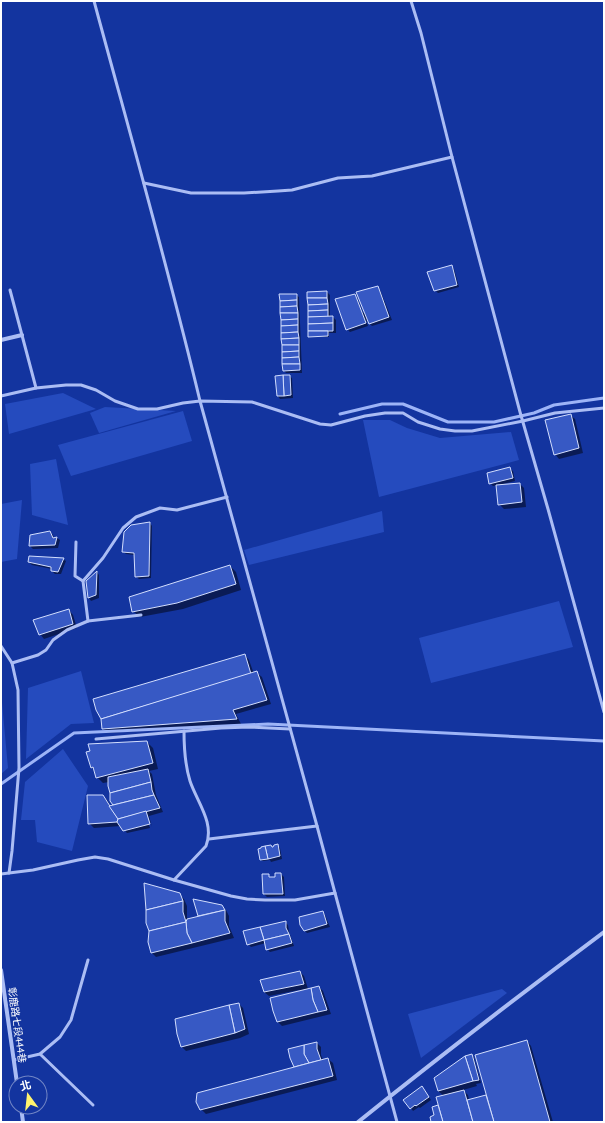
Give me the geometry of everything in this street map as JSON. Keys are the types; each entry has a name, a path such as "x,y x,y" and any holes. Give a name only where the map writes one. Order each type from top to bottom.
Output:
{"street":[{"path":"1,340 22,335"},
{"path":"358,1122 604,932"},
{"name":"彰鹿路七段444巷","path":"1,970 16,1075"}],"lane":[{"path":"94,1 144,183 200,401 228,497 290,729 318,826 397,1122"},
{"path":"411,1 421,33 452,157 520,412 604,712"},
{"path":"144,183 191,193 244,193 292,190 338,178 372,176 452,157"},
{"path":"10,290 36,388"},
{"path":"1,396 36,388 81,385 96,390 115,401 138,409 157,409 200,401 252,402 320,424 331,425 365,416 385,413 403,413 418,422 440,429 455,431 472,431 555,413 604,408"},
{"path":"82,580 103,558 123,528 136,517 160,508 176,510 228,497"},
{"path":"76,542 74,576 82,580"},
{"path":"82,580 88,620"},
{"path":"12,663 38,655 46,650 53,640 62,633 88,620 142,615"},
{"path":"1,646 12,663 18,690 19,768 9,872"},
{"path":"96,738 221,728 249,727 290,729"},
{"path":"174,880 206,846 209,839 209,830 201,805 190,781 184,748 184,731"},
{"path":"209,839 318,826"},
{"path":"1,874 32,870 95,857 108,859 174,880 247,899 295,900 335,893"},
{"path":"14,1060 40,1054 60,1037 71,1020 88,960"},
{"path":"40,1054 93,1105"}],"shaded area":[{"path":"63,393 96,409 9,434 5,404"},
{"path":"105,407 176,411 99,433 90,413"},
{"path":"183,411 192,441 71,476 58,445"},
{"path":"363,420 390,420 407,428 440,438 511,432 519,460 379,497"},
{"path":"56,459 68,525 32,515 30,464"},
{"path":"22,500 17,559 1,562 1,504"},
{"path":"382,511 384,532 249,565 244,550"},
{"path":"559,601 573,647 431,683 419,638"},
{"path":"81,671 94,723 71,724 26,759 28,688"},
{"path":"1,691 8,768 1,774"},
{"path":"63,749 88,786 72,851 37,842 35,820 21,820 25,782"},
{"path":"502,989 507,993 421,1058 408,1014"}],"building":[{"path":"452,265 457,285 434,291 427,272"},
{"path":"378,286 389,317 369,324 356,292"},
{"path":"327,291 327,298 307,298 307,292"},
{"path":"279,294 297,294 297,300 280,301"},
{"path":"355,294 366,323 346,330 335,299"},
{"path":"307,298 327,298 328,304 308,305"},
{"path":"297,300 297,306 280,307 280,301"},
{"path":"328,304 328,310 308,311 308,305"},
{"path":"297,306 298,313 280,313 280,307"},
{"path":"328,310 328,317 308,317 308,311"},
{"path":"280,313 298,313 298,319 281,320"},
{"path":"333,316 333,323 308,324 308,317"},
{"path":"298,319 298,325 281,326 281,320"},
{"path":"333,323 333,331 308,331 308,324"},
{"path":"298,325 298,332 281,333 281,326"},
{"path":"308,331 328,331 328,336 308,337"},
{"path":"298,332 299,338 281,339 281,333"},
{"path":"299,338 299,345 282,345 281,339"},
{"path":"282,345 299,345 299,351 282,352"},
{"path":"299,351 299,357 282,358 282,352"},
{"path":"299,357 300,364 282,364 282,358"},
{"path":"282,364 300,364 300,370 283,371"},
{"path":"283,375 290,375 291,395 284,396"},
{"path":"283,375 284,396 277,396 275,376"},
{"path":"571,414 579,448 554,455 545,420"},
{"path":"510,467 513,478 489,484 487,473"},
{"path":"520,483 522,502 498,505 496,485"},
{"path":"150,522 149,576 135,577 134,553 122,552 124,532 131,525"},
{"path":"50,531 53,538 57,537 55,545 29,546 30,535"},
{"path":"29,556 64,558 58,572 51,571 51,567 28,562"},
{"path":"230,565 236,584 177,603 132,612 129,597"},
{"path":"97,571 96,595 88,598 86,581"},
{"path":"69,609 73,624 39,635 33,620"},
{"path":"245,654 251,674 101,719 96,710 93,699"},
{"path":"257,671 267,700 233,710 237,719 102,729 101,719"},
{"path":"147,741 153,763 96,778 86,752 90,751 88,744"},
{"path":"148,769 151,782 110,793 108,777"},
{"path":"151,782 154,795 113,805 110,801 110,793"},
{"path":"87,795 103,795 118,819 117,822 88,824"},
{"path":"154,795 160,808 118,819 109,806"},
{"path":"146,811 150,824 123,831 117,822 118,819"},
{"path":"278,844 280,856 268,859 265,846 271,845 273,847 274,845"},
{"path":"265,846 268,859 260,860 258,849"},
{"path":"275,873 281,873 283,894 263,894 262,874 269,874 269,877 275,877"},
{"path":"144,883 180,893 183,901 146,910"},
{"path":"193,899 222,905 225,910 198,916"},
{"path":"183,901 183,912 186,922 149,931 146,923 146,910"},
{"path":"225,910 225,921 230,933 192,943 187,933 187,919"},
{"path":"323,911 327,924 304,931 300,925 299,917"},
{"path":"286,921 286,928 289,934 264,940 260,927"},
{"path":"186,922 187,933 192,943 151,953 148,942 149,931"},
{"path":"260,927 264,940 247,945 243,931"},
{"path":"289,934 292,943 266,950 264,940"},
{"path":"300,971 304,984 264,992 260,980"},
{"path":"319,986 327,1010 318,1012 313,1000 311,988"},
{"path":"311,988 313,1000 318,1012 277,1022 270,998"},
{"path":"239,1003 245,1029 235,1033 229,1005"},
{"path":"229,1005 235,1033 181,1047 175,1019"},
{"path":"527,1040 550,1122 494,1122 475,1055"},
{"path":"317,1042 317,1049 321,1060 309,1063 304,1054 304,1045"},
{"path":"304,1045 304,1054 309,1063 294,1067 288,1049"},
{"path":"472,1054 479,1080 473,1081 465,1056"},
{"path":"465,1056 473,1081 438,1091 434,1078"},
{"path":"328,1058 333,1076 200,1110 196,1102 197,1093"},
{"path":"422,1086 429,1097 410,1109 403,1100"},
{"path":"464,1090 473,1122 443,1122 436,1097"},
{"path":"486,1095 494,1122 473,1122 467,1100"},
{"path":"438,1105 443,1122 431,1122 430,1117 434,1115 432,1107"}],"waterway":[{"path":"340,414 382,404 403,404 448,422 494,422 534,413 554,405 604,398"},
{"path":"1,784 74,733 268,724 604,741"}]}
